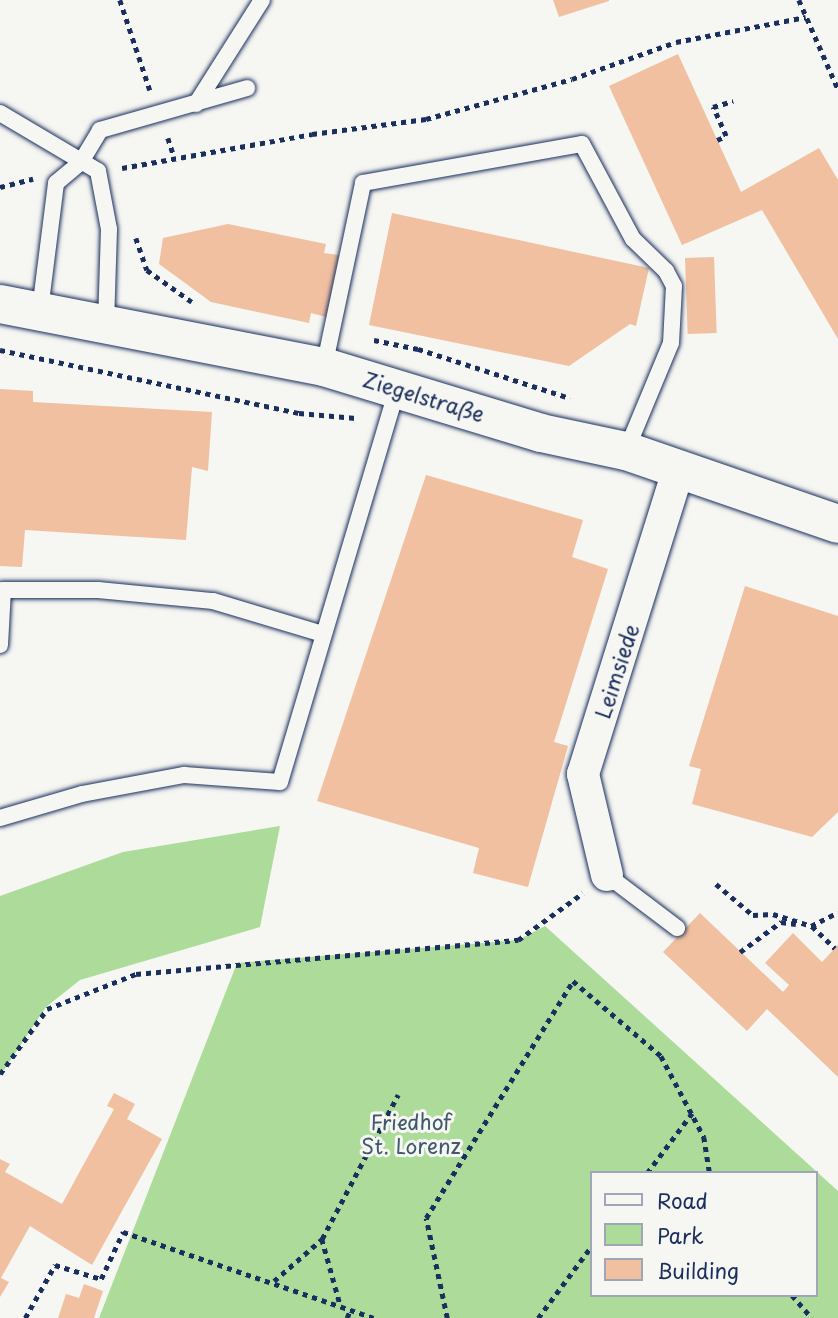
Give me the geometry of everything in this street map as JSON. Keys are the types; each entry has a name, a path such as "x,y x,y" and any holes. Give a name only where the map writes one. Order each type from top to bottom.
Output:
{"main road":[{"name":"Ziegelstraße","path":"0,304 324,367 393,404 625,451 838,524"}],"street":[{"name":"Leimsiede","path":"607,876 583,774 679,468"}],"lane":[{"path":"196,104 262,0"},
{"path":"40,310 56,183 81,162 100,130 247,88"},
{"path":"0,113 98,171 109,229 106,323"},
{"path":"324,367 363,183 582,144 633,239 666,271 674,286 671,342 625,451"},
{"path":"0,818 82,794 184,775 280,782 393,404"},
{"path":"0,645 3,590 98,590 213,600 323,634"},
{"path":"607,876 677,928"}],"path":[{"path":"120,0 174,157"},
{"path":"799,0 837,84"},
{"path":"123,168 174,157 426,119 572,79 676,42 806,17"},
{"path":"717,140 726,136 713,107 733,101"},
{"path":"0,350 299,412 393,404"},
{"path":"0,1074 47,1009 136,974 518,940 607,876"},
{"path":"716,884 753,915 772,914 812,926 835,948"},
{"path":"740,952 782,922 812,926 838,912"},
{"path":"447,1318 426,1218 573,981 661,1056 705,1137 710,1171"},
{"path":"274,1281 322,1239 398,1096"},
{"path":"648,1171 692,1113"},
{"path":"24,1318 55,1265 101,1279 124,1232 274,1281 374,1318"},
{"path":"322,1239 340,1305"},
{"path":"538,1318 590,1248"},
{"path":"794,1297 812,1318"},
{"path":"347,1318 350,1310"}],"green space":[{"path":"280,826 260,927 80,980 46,1007 0,1076 0,896 123,852"},
{"name":"Friedhof St. Lorenz","path":"545,926 816,1171 590,1171 590,1297 817,1297 817,1172 838,1191 838,1318 99,1318 237,963 518,940"}],"building":[{"path":"553,0 609,0 609,1 559,17"},
{"path":"678,54 741,192 819,148 838,180 838,339 762,210 682,245 609,86"},
{"path":"392,213 649,268 636,326 630,324 569,366 369,325"},
{"path":"228,224 326,244 324,253 339,255 326,317 311,313 309,323 211,302 159,264 163,238"},
{"path":"714,257 717,333 688,334 685,258"},
{"path":"0,389 33,391 33,402 212,412 208,471 192,467 186,540 25,530 22,567 0,566"},
{"path":"426,475 583,520 572,557 608,569 554,742 568,746 528,887 473,873 479,848 317,801"},
{"path":"745,586 838,616 838,812 812,837 692,804 701,769 689,766"},
{"path":"700,913 783,992 789,985 765,963 793,933 822,962 838,945 838,1077 767,1009 747,1031 663,952"},
{"path":"114,1093 135,1104 127,1119 162,1139 92,1265 30,1226 1,1278 9,1282 0,1297 0,1159 10,1164 5,1172 62,1204 114,1109 107,1106"},
{"path":"84,1284 103,1291 94,1318 58,1318 66,1294 79,1298"}]}
